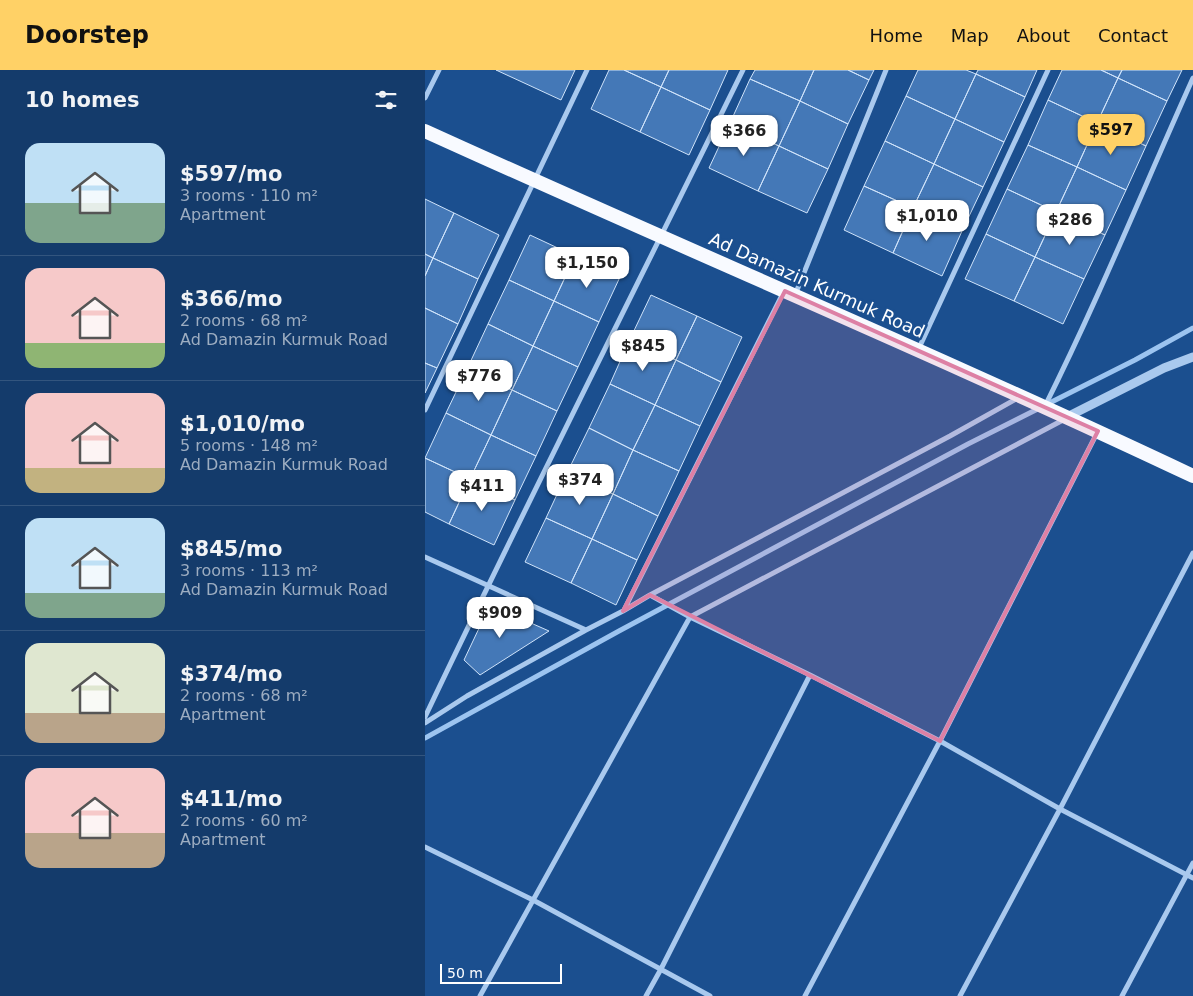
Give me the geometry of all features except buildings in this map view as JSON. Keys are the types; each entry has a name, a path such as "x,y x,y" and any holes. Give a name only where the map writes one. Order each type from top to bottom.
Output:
{"highway":[{"name":"Ad Damazin Kurmuk Road","path":"425,131 661,237 918,349 1193,476"}],"street":[{"path":"425,98 439,70"},
{"path":"425,410 587,70"},
{"path":"425,717 487,585 743,70"},
{"path":"623,611 789,293 886,70"},
{"path":"918,349 1048,70"},
{"path":"1044,407 1074,348 1193,78"},
{"path":"480,996 690,617 1067,418 1164,368 1193,357"},
{"path":"425,723 467,696 586,630 1022,396"},
{"path":"805,996 940,741 1098,431"},
{"path":"959,996 1061,809 1193,553"},
{"path":"425,558 586,630"},
{"path":"650,595 690,617 940,741 1061,809 1193,878"},
{"path":"646,996 810,675"},
{"path":"425,847 533,900 710,996"},
{"path":"1122,996 1193,862"}],"highlighted area":[{"path":"785,291 1098,431 940,741 650,595 623,611"}],"waterway":[{"path":"425,738 619,631 968,444 1135,360 1193,328"}]}
